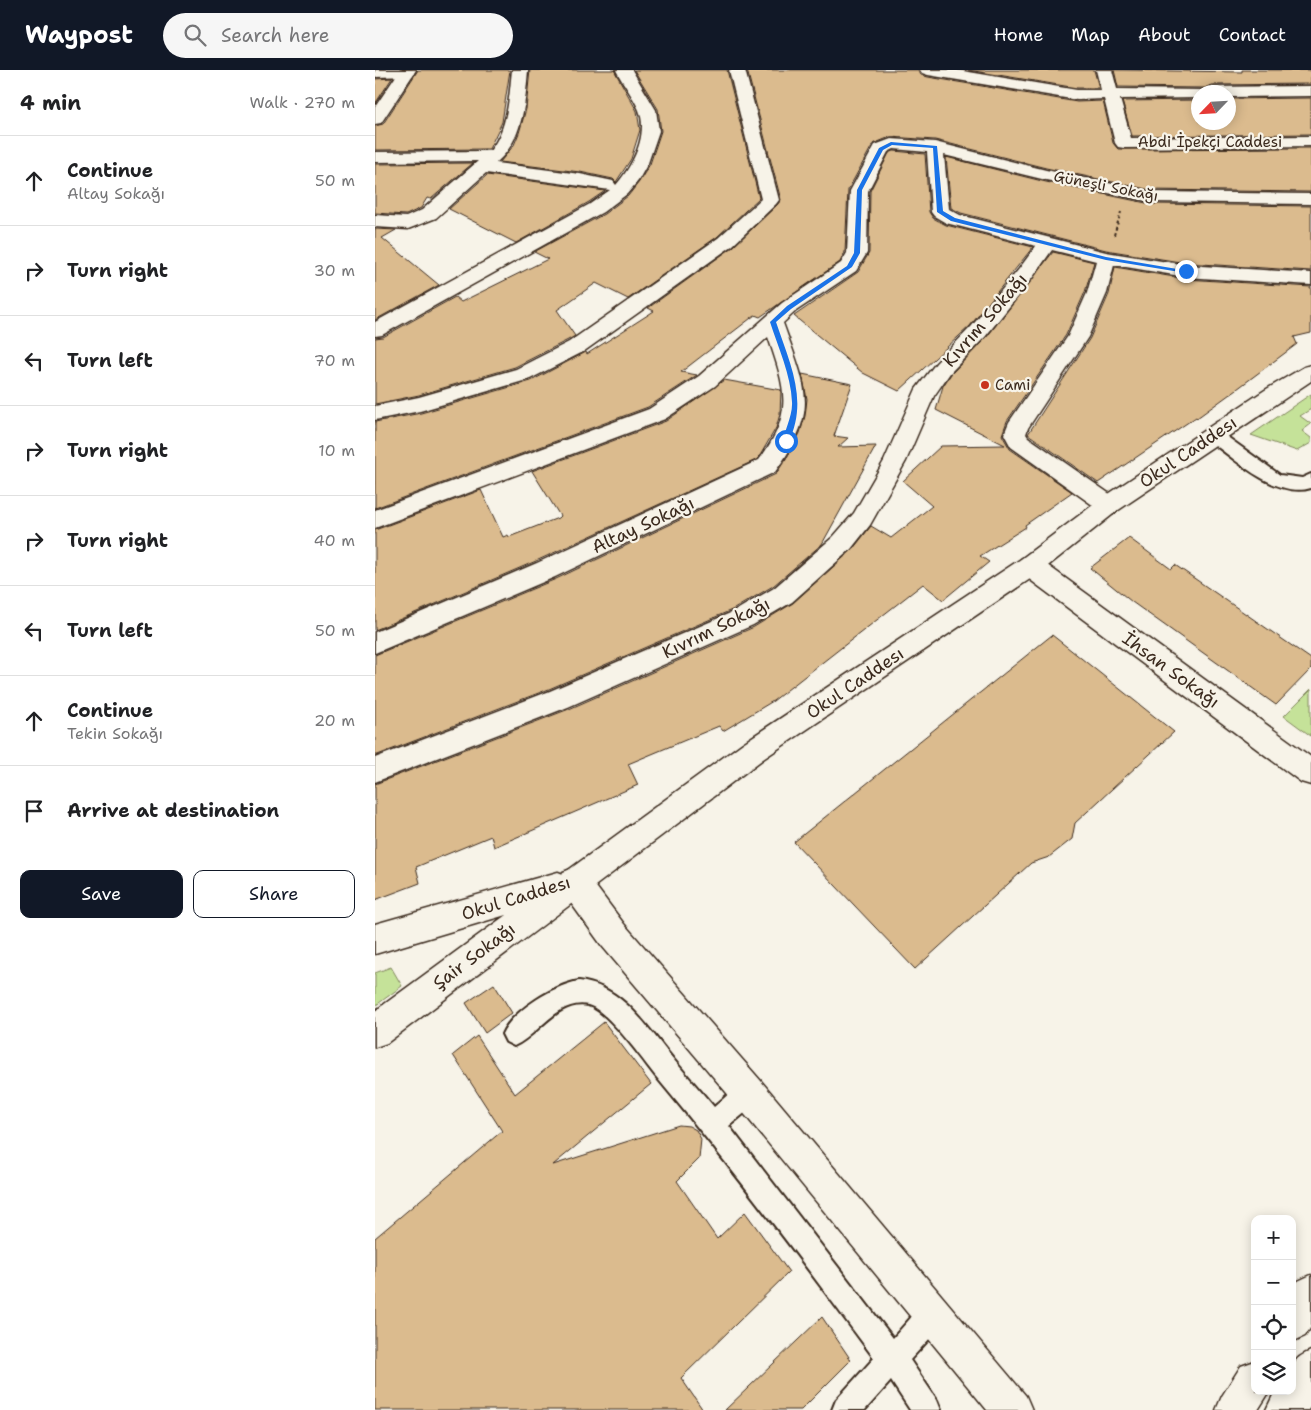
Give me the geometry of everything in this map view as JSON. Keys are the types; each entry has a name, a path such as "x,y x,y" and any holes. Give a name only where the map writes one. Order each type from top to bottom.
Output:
{"street":[{"path":"375,220 408,223 429,214 488,162 510,133 517,100 520,70"},
{"path":"375,330 502,262 607,200 627,184 638,167 651,125 649,113 625,70"},
{"path":"928,70 1059,93 1191,93"},
{"name":"Abdi İpekçi Caddesi","path":"1104,70 1124,143 1311,141"},
{"path":"375,412 420,404 514,376 576,347 725,242 771,200 742,71"},
{"path":"375,72 407,72"},
{"path":"375,120 407,72"},
{"path":"1236,92 1311,91"},
{"name":"Güneşli Sokağı","path":"375,519 657,414 707,381 789,307 849,267 857,253 859,190 881,150 891,144 935,147 1151,197 1311,199"},
{"path":"935,147 940,212 953,219 1106,258 1186,271 1311,279"},
{"path":"375,156 488,162 607,185"},
{"name":"Kıvrım Sokağı","path":"375,770 559,699 744,618 783,595 842,543 862,519 878,494 895,461 924,394 943,368 979,332 1027,272 1047,243"},
{"path":"1106,258 1097,293 1078,337 1017,427 1015,434 1019,442 1109,505"},
{"name":"Altay Sokağı","path":"375,643 546,570 767,466 786,441 792,426 796,403 793,383 773,322"},
{"name":"Okul Caddesı","path":"375,939 574,882 753,751 1030,566 1109,505 1311,372"},
{"name":"İhsan Sokağı","path":"1030,566 1311,773"},
{"path":"574,882 613,935 749,1093 1012,1410"},
{"name":"Şair Sokağı","path":"375,1031 574,882"},
{"path":"1296,1317 1311,1294"},
{"path":"1286,1410 1311,1370"},
{"path":"1235,1410 1251,1386"}],"lane":[{"path":"1213,435 1276,480 1305,484 1311,480"},
{"path":"514,1034 562,997 576,991 592,994 603,1000 624,1019 713,1124 893,1359 927,1410"},
{"path":"713,1124 749,1093"},
{"path":"847,1410 933,1314"}],"path":[{"path":"1106,258 1128,193"}],"green space":[{"path":"1311,394 1311,409 1300,416 1311,424 1302,431 1311,438 1311,443 1297,451 1251,435"},
{"path":"1311,689 1311,736 1284,716"},
{"path":"391,967 402,986 375,1006 375,973"}],"building":[{"path":"418,70 510,70 502,122 489,149 375,150 375,126 383,124"},
{"path":"530,70 614,70 637,111 640,130 631,159 616,182 613,179 580,172 500,162 514,145 519,133 526,109"},
{"path":"634,70 727,70 759,198 717,237 628,299 596,283 557,310 575,336 568,340 515,367 419,395 375,404 375,338 383,337 455,297 461,302 548,259 534,252 604,214 628,196 639,182 650,164 661,131 658,109"},
{"path":"747,70 918,70 921,75 928,77 1077,102 1103,101 1113,143 1118,149 1311,148 1311,192 1151,190 1046,168 935,140 890,137 873,144 848,190 845,252 840,262 760,317 755,315 681,372 697,375 648,407 375,508 375,422 421,413 531,381 586,352 587,354 654,311 648,308 733,247 777,205 781,200"},
{"path":"968,70 1094,70 1099,88 1077,88"},
{"path":"1114,70 1242,72 1242,70 1311,70 1311,84 1191,85 1191,88 1118,87"},
{"path":"392,78 375,104 375,79"},
{"path":"1311,98 1311,134 1132,136 1122,101 1191,100 1191,130 1236,130 1236,99"},
{"path":"894,151 925,154 929,212 933,218 946,225 1033,247 970,326 899,391 863,373 794,316 858,272 869,253 870,191 889,153"},
{"path":"946,157 1046,182 1151,204 1311,206 1311,271 1186,263 1106,250 961,213 951,208"},
{"path":"473,163 431,199 427,198 421,208 406,215 375,213 375,164"},
{"path":"487,175 605,191 516,243 449,209"},
{"path":"375,229 396,230 382,238 439,285 375,320"},
{"path":"1053,252 1094,262 1085,292 1066,335 1007,421 1002,435 1010,449 1072,492 1025,525 1026,527 980,556 989,562 943,600 923,584 773,701 723,731 719,726 628,764 638,785 494,847 491,836 416,867 420,883 375,900 375,784 569,709 754,627 793,603 852,550 871,526 891,538 932,506 903,481 941,446 1005,445 936,410 943,386 951,374 986,338"},
{"path":"1115,267 1186,279 1311,287 1311,333 1294,337 1297,344 1237,389 1197,418 1098,483 1028,434 1090,338 1109,294"},
{"path":"802,374 852,384 834,436 848,438 838,447 876,446 822,544 773,586 734,609 549,689 375,756 375,655 556,579 776,474 800,433 805,416 807,399"},
{"path":"724,380 781,390 780,414 776,428 758,459 536,561 375,630 375,530 481,490 503,537 508,535 509,537 558,518 560,516 532,471 666,421"},
{"path":"1129,538 1171,569 1175,565 1311,659 1311,669 1276,705 1132,602 1090,568"},
{"path":"1052,635 1174,732 1075,823 1072,839 1049,857 1031,863 915,969 794,842"},
{"path":"494,984 512,1013 485,1033 466,1003"},
{"path":"604,1022 651,1084 553,1165 679,1125 689,1126 696,1130 701,1139 699,1159 677,1181 717,1239 745,1212 789,1272 681,1378 703,1410 375,1410 375,1238 502,1131 453,1055 477,1036 515,1094"},
{"path":"822,1317 851,1360 801,1410 725,1410"}],"place":[{"name":"Cami","path":"985,385"}],"route":[{"path":"786,441 792,426 796,403 793,383 773,322 789,307 849,267 857,253 859,190 881,150 891,144 935,147 940,212 953,219 1106,258 1186,271"}]}
